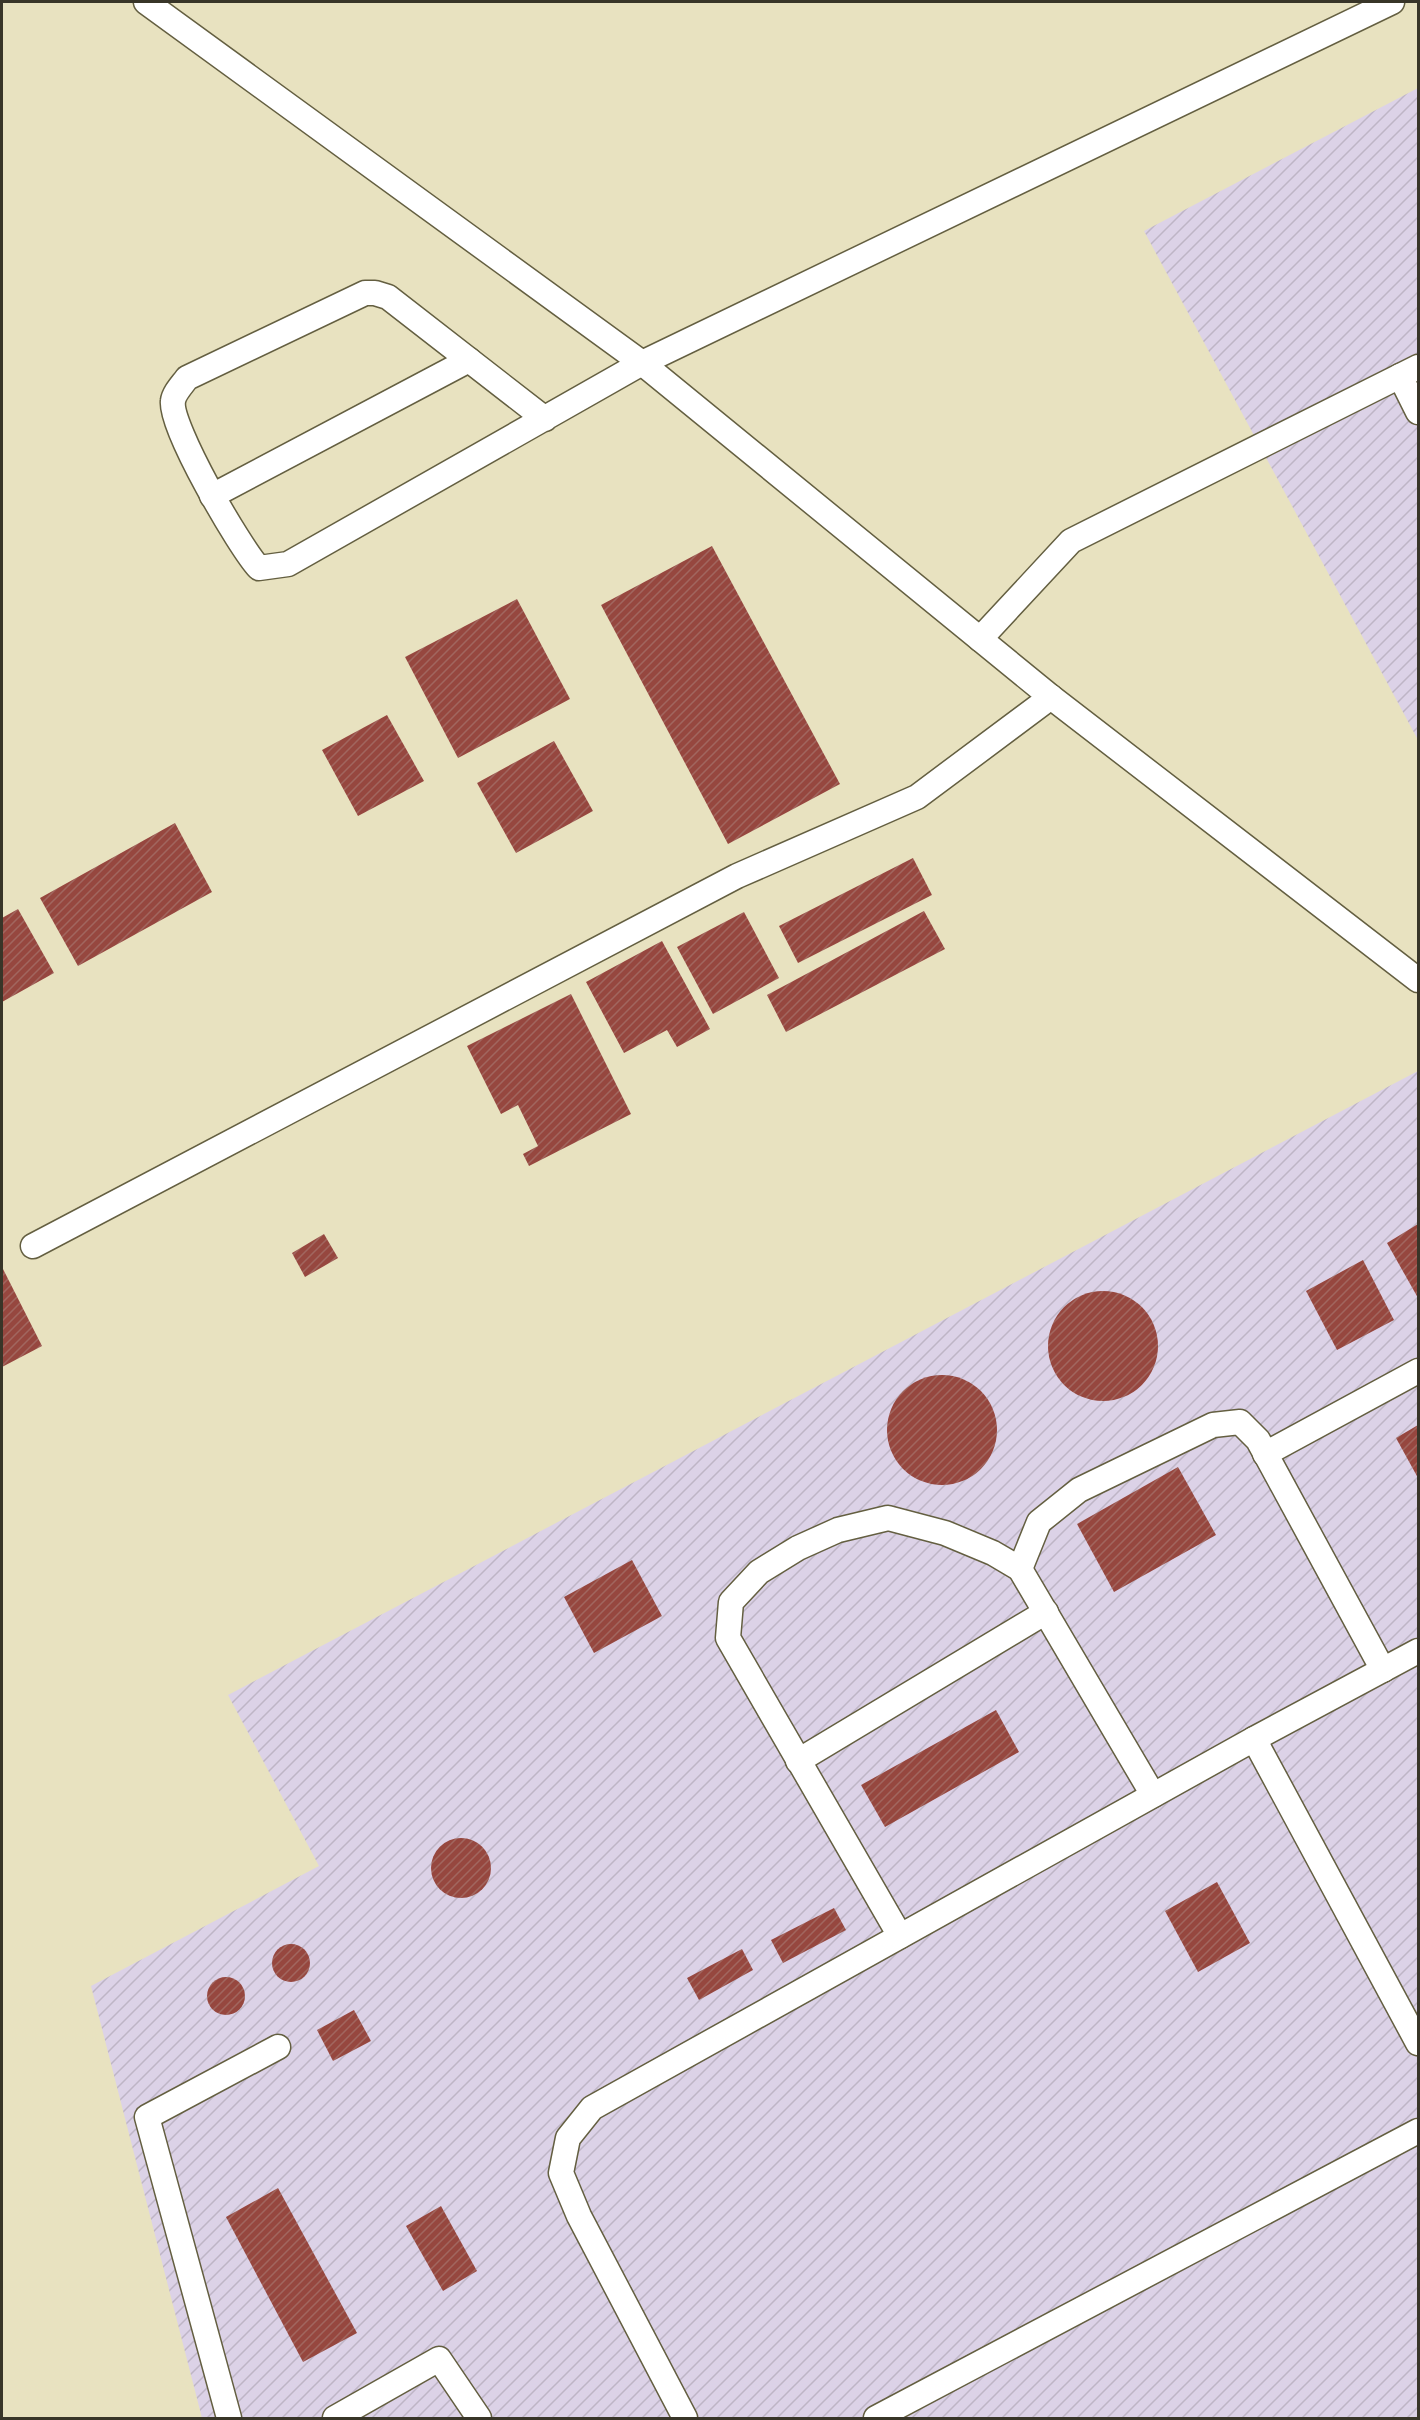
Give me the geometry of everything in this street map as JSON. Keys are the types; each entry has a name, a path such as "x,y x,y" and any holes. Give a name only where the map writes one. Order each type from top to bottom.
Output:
{"lane":[{"path":"146,2 642,363 1050,697 1419,980"},
{"path":"545,419 388,297 375,293 365,293 187,378 172,400 173,417 212,496 249,557 260,568 288,564 545,419 642,363 1392,2"},
{"path":"212,496 469,360"},
{"path":"980,639 1071,541 1409,371 1419,412"},
{"path":"33,1246 737,876 917,797 1050,697"},
{"path":"1265,1454 1419,1371"},
{"path":"1020,1569 1039,1522 1079,1490 1213,1425 1240,1422 1258,1440 1383,1670"},
{"path":"900,1936 728,1638 731,1602 759,1572 798,1548 838,1530 888,1518 945,1533 993,1553 1020,1569 1153,1795"},
{"path":"798,1761 1046,1612"},
{"path":"685,2418 579,2216 561,2173 568,2138 592,2108 1254,1739 1419,1651"},
{"path":"1254,1739 1419,2043"},
{"path":"229,2418 147,2117 278,2047"},
{"path":"876,2418 1419,2132"},
{"path":"335,2418 439,2359 479,2418"}],"shaded area":[{"path":"1418,88 1418,740 1144,231"},
{"path":"1418,1071 1418,2418 202,2418 91,1986 319,1866 228,1695"}],"building":[{"path":"712,546 840,784 728,844 601,605"},
{"path":"517,599 570,699 458,758 405,657"},
{"path":"387,715 424,781 358,816 322,750"},
{"path":"554,741 593,811 516,853 477,783"},
{"path":"175,823 212,892 78,966 40,898"},
{"path":"913,858 932,895 798,963 779,926"},
{"path":"18,909 54,973 2,1002 2,918"},
{"path":"924,911 945,949 786,1032 767,995"},
{"path":"744,912 779,978 713,1014 677,947"},
{"path":"662,941 710,1029 677,1047 667,1030 624,1053 586,982"},
{"path":"571,994 631,1114 529,1166 523,1154 538,1146 518,1105 501,1114 467,1046"},
{"path":"1418,1224 1418,1298 1387,1243"},
{"path":"324,1234 338,1258 305,1277 292,1253"},
{"path":"1363,1260 1394,1320 1337,1350 1306,1291"},
{"path":"2,1267 42,1346 2,1367"},
{"path":"1103,1291 1124,1295 1142,1307 1154,1325 1158,1346 1154,1367 1142,1385 1124,1397 1103,1401 1082,1397 1064,1385 1052,1367 1048,1346 1052,1325 1064,1307 1082,1295"},
{"path":"942,1375 963,1379 981,1391 993,1409 997,1430 993,1451 981,1469 963,1481 942,1485 921,1481 903,1469 891,1451 887,1430 891,1409 903,1391 921,1379"},
{"path":"1418,1425 1418,1478 1396,1438"},
{"path":"1178,1467 1216,1535 1114,1592 1077,1524"},
{"path":"632,1560 662,1616 594,1653 564,1597"},
{"path":"996,1710 1019,1752 885,1827 861,1785"},
{"path":"461,1838 482,1847 491,1868 482,1889 461,1898 440,1889 431,1868 440,1847"},
{"path":"1217,1882 1250,1943 1198,1972 1165,1911"},
{"path":"834,1908 846,1930 783,1963 771,1940"},
{"path":"291,1944 305,1949 310,1963 305,1977 291,1982 277,1977 272,1963 277,1949"},
{"path":"742,1949 753,1970 699,2000 687,1978"},
{"path":"226,1977 240,1982 245,1996 240,2010 226,2015 212,2010 207,1996 212,1982"},
{"path":"354,2010 371,2041 333,2061 317,2030"},
{"path":"278,2188 357,2333 303,2362 226,2217"},
{"path":"441,2206 477,2271 443,2291 406,2226"}]}
